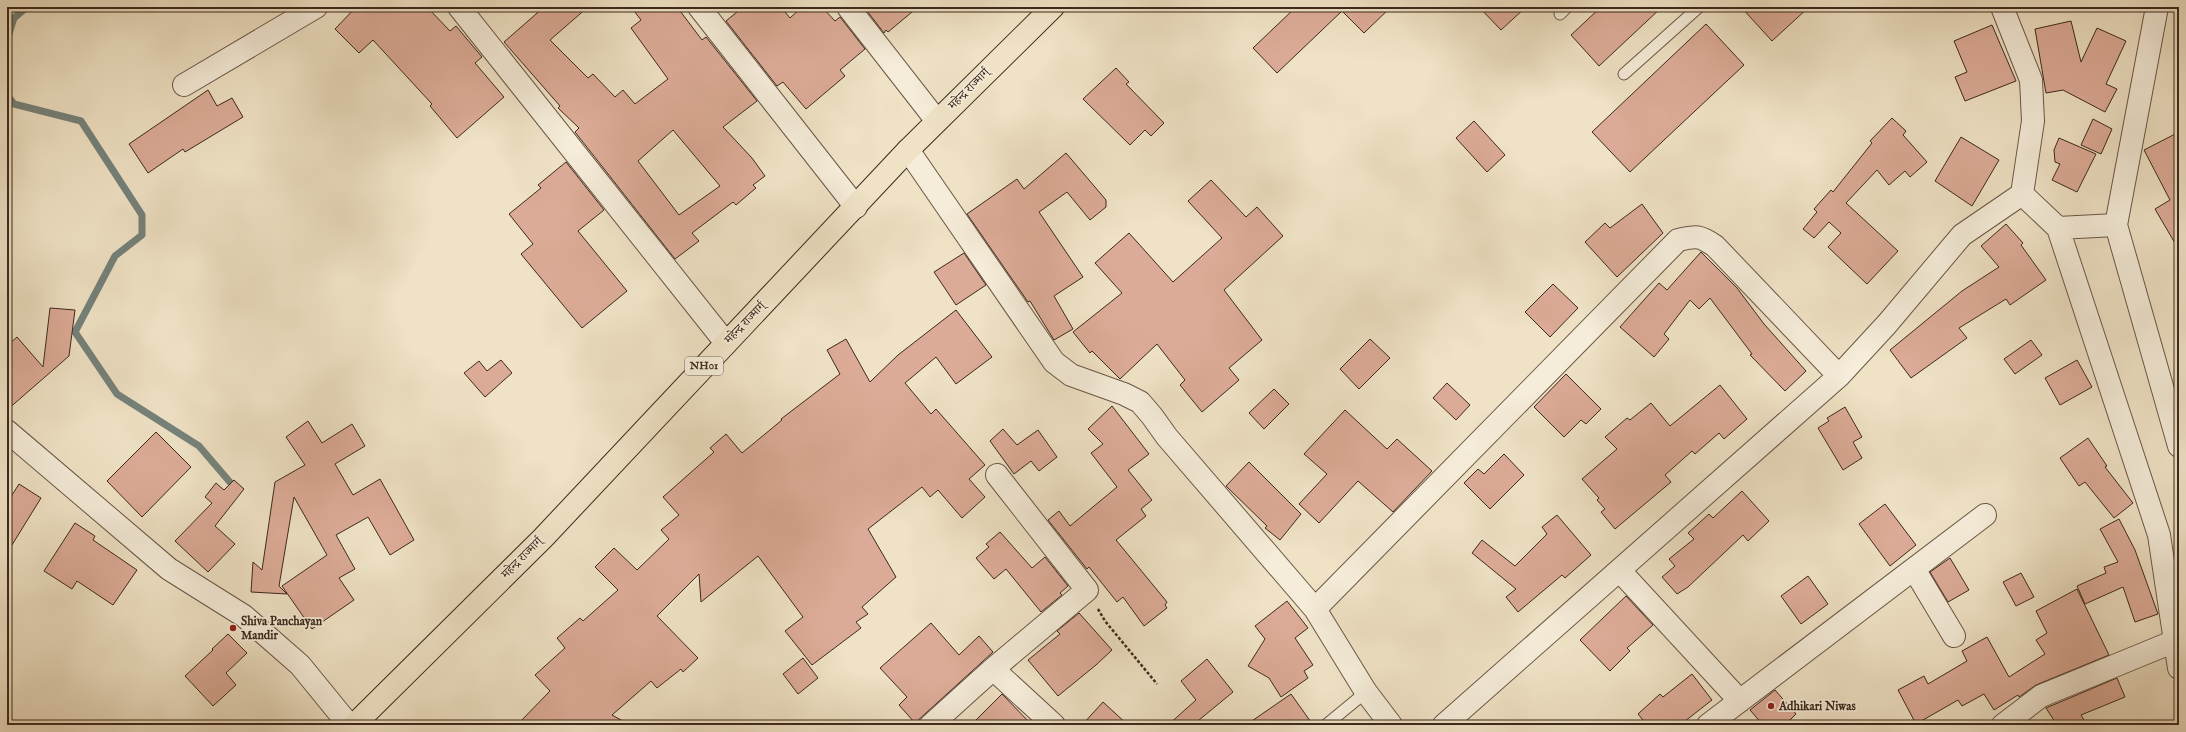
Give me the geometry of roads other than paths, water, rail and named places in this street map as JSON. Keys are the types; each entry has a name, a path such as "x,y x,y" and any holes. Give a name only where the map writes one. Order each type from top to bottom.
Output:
{"highway":[{"name":"महेन्द्र राज्मार्ग्","path":"354,725 543,538 908,150 1053,7"}],"street":[{"path":"459,7 726,343"},
{"path":"699,7 856,207"},
{"path":"848,7 937,121"},
{"path":"1444,725 1620,572 1839,376 1887,324 1962,235 2022,194 2033,121 2031,80 2002,7"},
{"path":"2156,7 2116,225 2173,398 2179,446"},
{"path":"184,85 309,9"},
{"path":"908,150 1054,362 1071,375 1124,394 1140,402 1167,437 1314,609 1366,692 1391,725"},
{"path":"2022,194 2058,228 2159,535 2179,668"},
{"path":"2058,228 2116,225"},
{"path":"1314,609 1678,240 1694,236 1703,238 1715,246 1839,376"},
{"path":"7,431 169,569 244,616 300,665 349,725"},
{"path":"931,725 993,669 1087,590 997,475"},
{"path":"1708,725 1985,515"},
{"path":"1914,569 1954,636"},
{"path":"1620,572 1740,701"},
{"path":"2003,725 2041,696 2175,641"},
{"path":"993,669 1054,725"}],"lane":[{"path":"1624,74 1699,7"},
{"path":"1326,725 1366,692"}],"waterway":[{"path":"7,40 14,18 27,7"},
{"path":"7,95 14,104 81,121 142,215 142,235 115,256 75,332 117,394 199,446 235,488"}],"place":[{"name":"Shiva Panchayan Mandir","path":"233,628"},
{"name":"Adhikari Niwas","path":"1771,706"}]}
